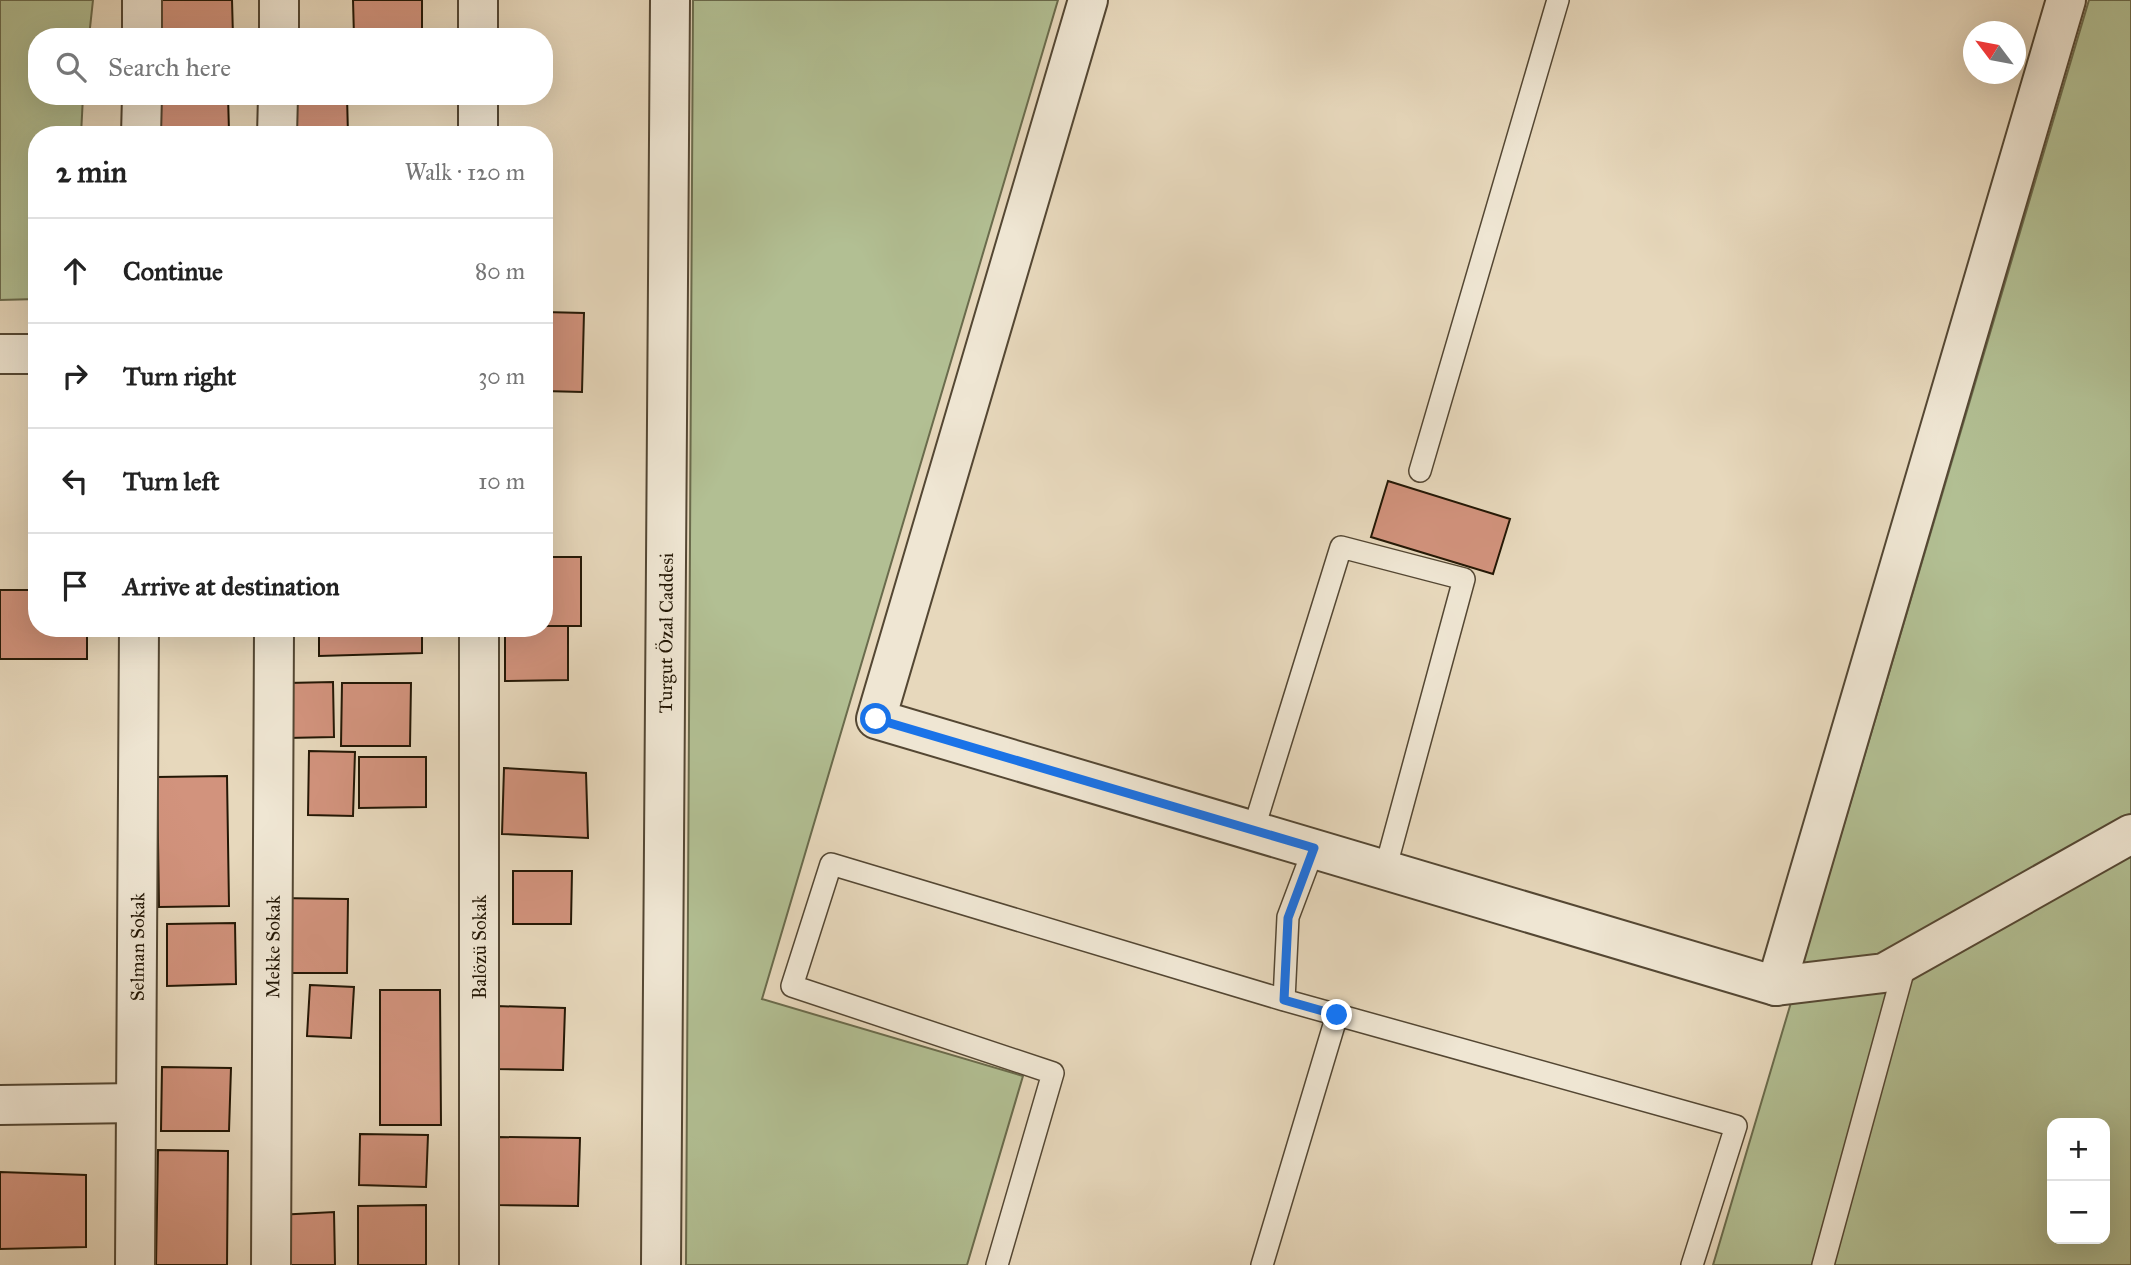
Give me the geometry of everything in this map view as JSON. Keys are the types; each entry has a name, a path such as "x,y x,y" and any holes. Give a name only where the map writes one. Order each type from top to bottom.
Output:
{"street":[{"path":"142,0 142,28"},
{"path":"278,28 279,0"},
{"path":"478,0 478,28"},
{"name":"Turgut Özal Caddesi","path":"661,1265 670,0"},
{"path":"1088,0 876,719 1776,986 1884,973 2131,834"},
{"path":"1776,986 2066,0"},
{"path":"141,126 142,105"},
{"path":"277,126 278,105"},
{"path":"478,105 478,126"},
{"path":"0,354 28,354"},
{"name":"Selman Sokak","path":"135,1265 139,637"},
{"name":"Mekke Sokak","path":"271,1265 274,637"},
{"name":"Balözü Sokak","path":"479,637 479,1265"},
{"path":"0,1105 136,1103"}],"lane":[{"path":"1420,471 1558,0"},
{"path":"1252,831 1341,547 1464,579 1385,870"},
{"path":"1284,1000 1288,918 1314,848"},
{"path":"997,1265 1054,1073 792,986 831,864 1284,1000 1736,1126 1692,1265"},
{"path":"1823,1265 1906,961"},
{"path":"1262,1265 1337,1015"}],"green space":[{"path":"0,0 93,0 90,28 28,28 28,105 83,105 81,126 28,126 28,299 0,300"},
{"path":"693,0 1058,0 762,999 1023,1076 967,1265 686,1265"},
{"path":"2089,0 2131,0 2131,1265 1713,1265"}],"building":[{"path":"160,0 232,0 233,28 160,28"},
{"path":"353,0 422,0 422,28 354,28"},
{"path":"156,105 228,105 229,126 157,126"},
{"path":"292,105 347,105 348,126 292,126"},
{"path":"553,312 584,313 582,392 553,391"},
{"path":"1388,481 1510,519 1493,574 1371,537"},
{"path":"553,557 581,557 581,626 553,626"},
{"path":"0,590 28,590 28,637 87,637 87,659 0,659"},
{"path":"553,626 568,626 568,680 505,681 505,637 553,637"},
{"path":"319,637 422,637 422,653 319,656"},
{"path":"333,682 334,737 287,738 287,683"},
{"path":"342,683 411,683 410,746 341,746"},
{"path":"309,751 355,752 353,816 308,815"},
{"path":"359,757 426,757 426,807 359,808"},
{"path":"504,768 586,773 588,838 502,834"},
{"path":"227,776 229,906 159,907 157,777"},
{"path":"513,871 572,871 571,924 513,924"},
{"path":"277,898 348,899 347,973 276,973"},
{"path":"235,923 236,984 167,986 167,924"},
{"path":"310,985 354,987 351,1038 307,1036"},
{"path":"380,990 440,990 441,1125 380,1125"},
{"path":"496,1006 565,1008 563,1070 495,1069"},
{"path":"162,1067 231,1068 229,1131 161,1131"},
{"path":"360,1134 428,1135 426,1187 359,1185"},
{"path":"498,1137 580,1138 578,1206 497,1205"},
{"path":"158,1150 228,1151 227,1265 156,1265"},
{"path":"0,1172 86,1175 86,1247 0,1249"},
{"path":"426,1205 426,1265 358,1265 358,1206"},
{"path":"334,1212 335,1265 277,1265 277,1215"}],"route":[{"path":"876,719 1314,848 1288,918 1284,1000 1337,1015"}]}
